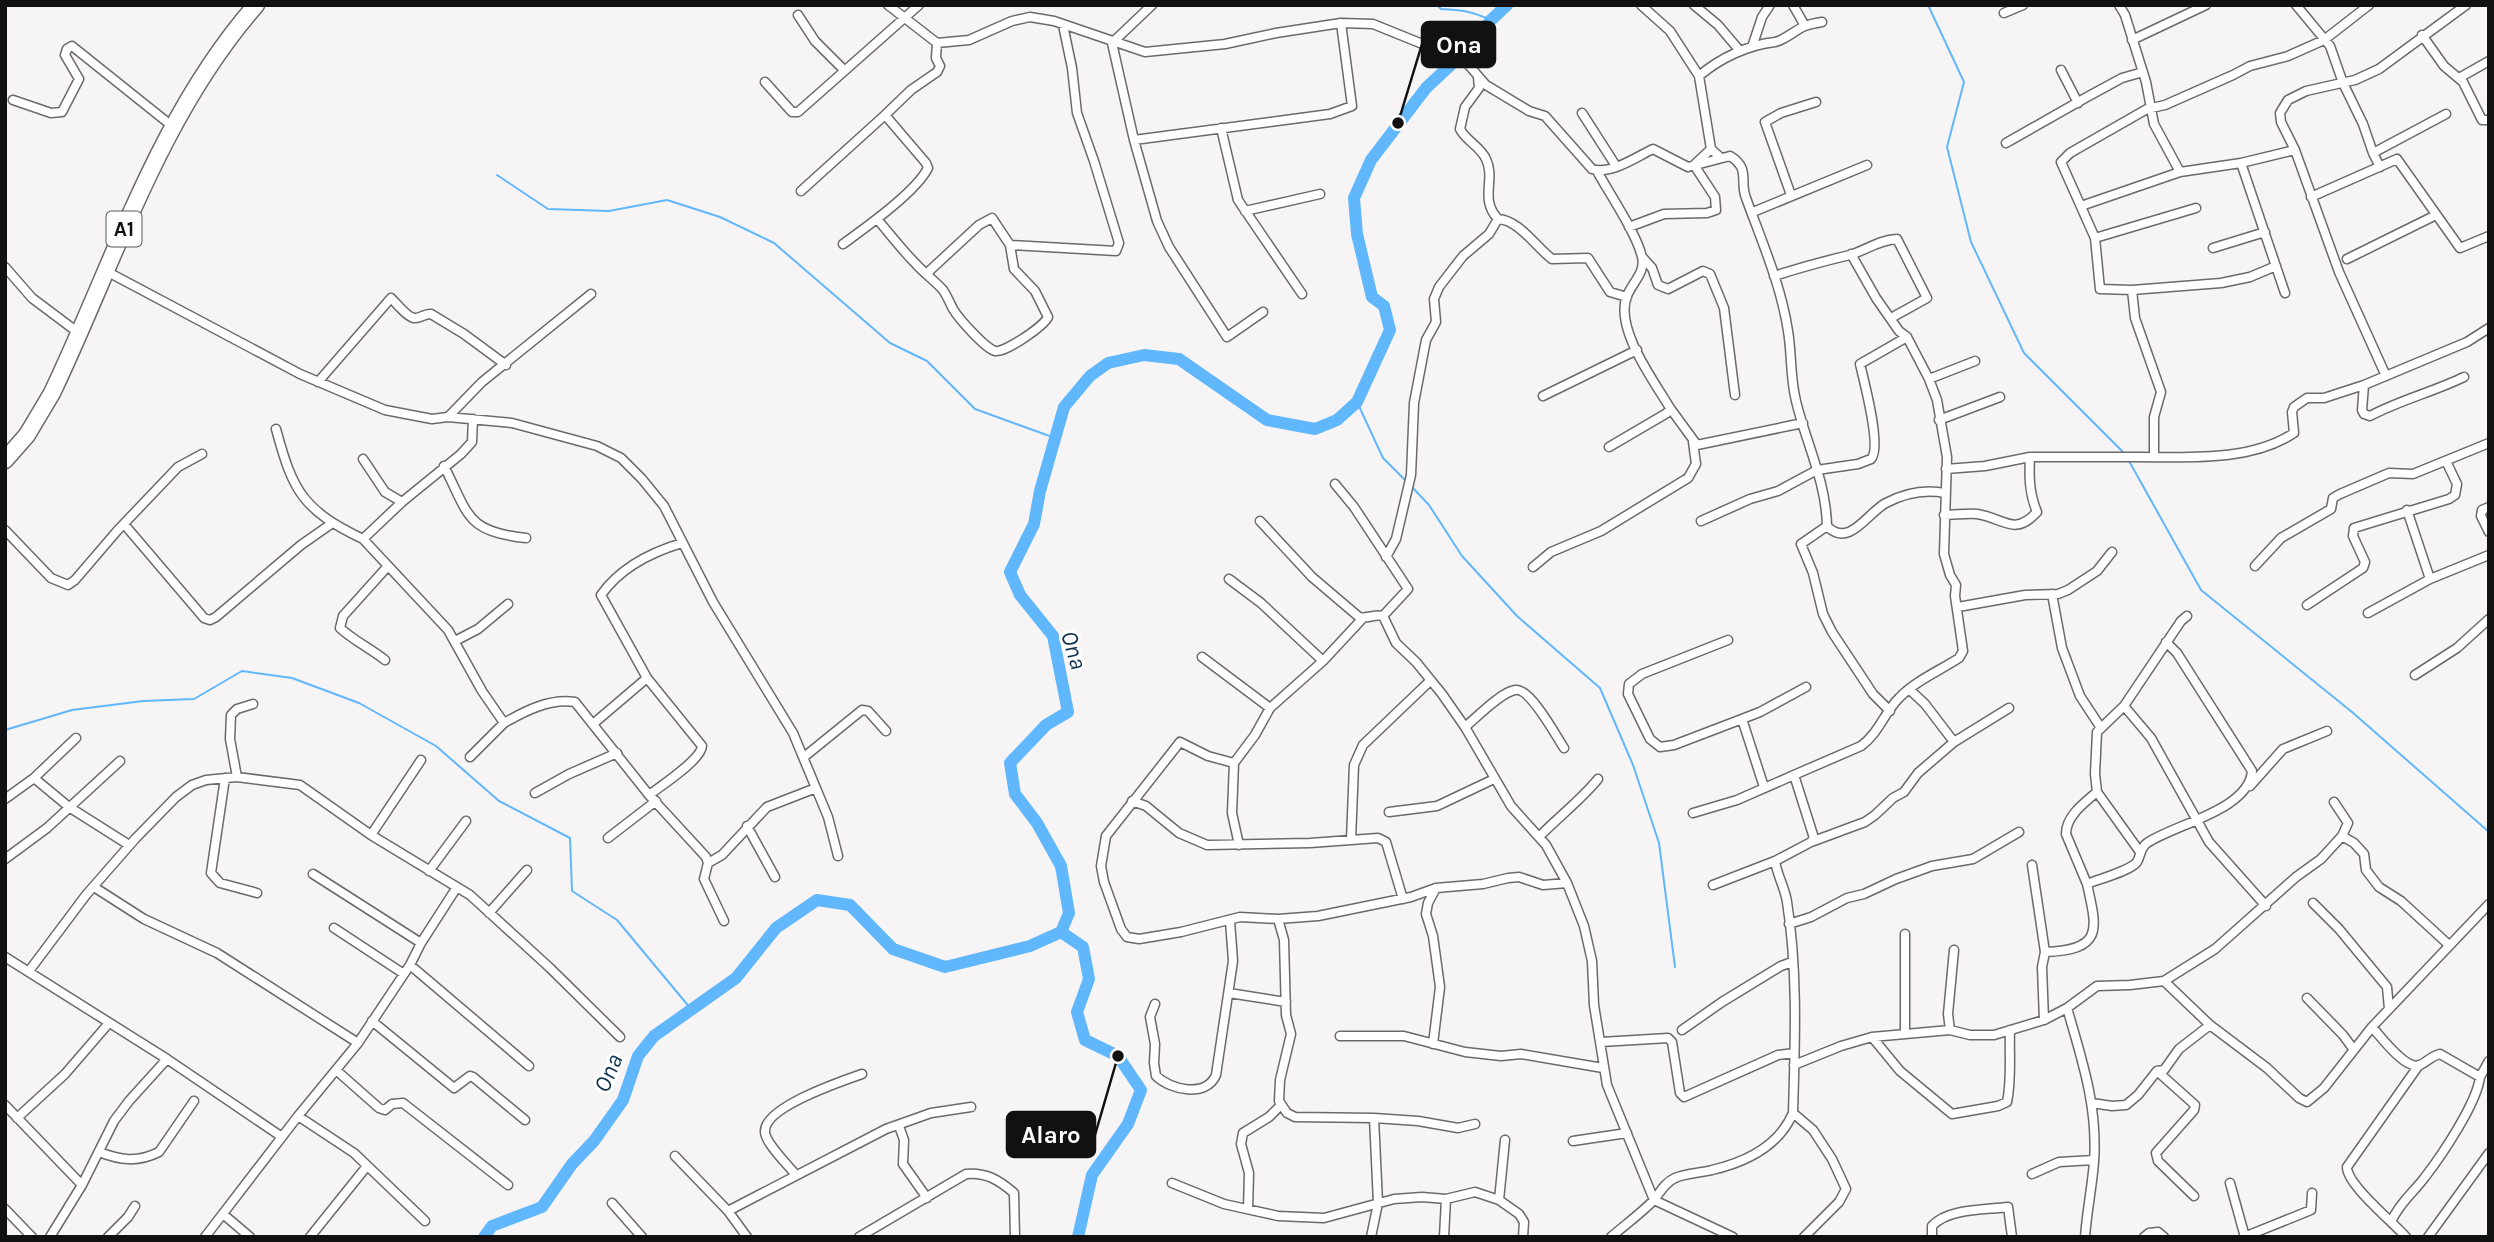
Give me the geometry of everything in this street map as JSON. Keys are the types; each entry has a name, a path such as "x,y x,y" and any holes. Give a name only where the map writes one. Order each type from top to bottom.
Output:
{"highway":[{"name":"A1","path":"5,460 27,435 39,415 80,334 172,126 212,60 256,5"}],"street":[{"path":"888,5 937,43 969,40 1030,17 1145,52 1226,44 1341,23 1373,24 1420,43 1437,41 1452,47 1486,85 1529,111 1545,116 1592,169 1597,171 1629,227 1643,258 1652,268 1658,285 1668,289 1703,271 1710,274 1724,308 1735,395"},
{"path":"765,82 792,112 798,112 919,5"},
{"path":"1112,43 1152,5"},
{"path":"1641,5 1670,31 1699,76 1711,149 1721,158"},
{"path":"1694,5 1718,25 1740,51"},
{"path":"1752,47 1762,17 1770,5"},
{"path":"1793,5 1805,26"},
{"path":"2004,13 2023,5"},
{"path":"2119,5 2125,15 2143,72 2154,124 2180,172"},
{"path":"2132,40 2206,5"},
{"path":"2296,5 2329,46 2380,167"},
{"path":"2276,266 2250,277 2221,283 2132,290 2100,289 2095,238 2061,162 2070,153 2101,137 2119,123 2151,107 2165,105 2250,66 2288,56 2324,40 2369,5"},
{"path":"2385,376 2354,308 2280,113 2284,103 2306,91 2355,80 2379,69 2466,5"},
{"path":"798,15 815,41 844,70"},
{"path":"1699,76 1712,64 1740,51 1767,41 1776,42 1805,26 1822,22"},
{"path":"1134,140 1330,114 1352,106 1341,23"},
{"path":"1010,245 1116,251 1119,243 1077,113 1072,68 1063,25"},
{"path":"2422,35 2444,66 2463,82 2482,120 2489,120"},
{"path":"801,191 912,90 937,72 940,66 936,58 937,43"},
{"path":"1112,43 1134,140 1169,247 1227,337 1263,312"},
{"path":"13,100 51,113 62,112 78,83 77,75 65,55 66,49 72,46 172,126"},
{"path":"2459,78 2489,61"},
{"path":"2061,70 2078,103"},
{"path":"2006,143 2122,78 2143,72"},
{"path":"1478,77 1479,88 1465,107 1460,129 1486,159 1489,208 1498,219 1517,227 1552,259 1588,258 1610,292 1627,297"},
{"path":"1791,195 1765,122 1782,113 1816,102"},
{"path":"1582,113 1616,166"},
{"path":"2373,153 2446,114"},
{"path":"843,244 877,219 915,185 928,168 885,115"},
{"path":"1222,128 1238,200 1302,293"},
{"path":"1597,171 1616,166 1653,149 1688,167 1730,156 1737,160 1745,179 1745,196 1774,276 1788,332 1794,394 1824,492 1827,526"},
{"path":"1694,165 1711,149"},
{"path":"2081,206 2180,172 2241,163 2295,150"},
{"path":"2311,197 2397,159 2460,248 2489,236"},
{"path":"2241,163 2285,293"},
{"path":"1629,227 1664,214 1707,213 1716,209 1715,197 1694,165"},
{"path":"1753,212 1867,165"},
{"path":"1245,211 1320,194"},
{"path":"2095,238 2196,208"},
{"path":"2347,259 2436,215"},
{"path":"877,219 926,274 943,290 954,311 971,331 993,351 999,351 1045,323 1048,317 1035,291 1014,270 1010,245 992,218 979,225 926,274"},
{"path":"1386,556 1396,539 1411,475 1414,403 1426,340 1436,322 1434,299 1439,287 1463,256 1489,234 1498,219"},
{"path":"2213,248 2264,232"},
{"path":"1774,276 1830,258 1852,254 1887,239 1897,239 1927,299 1892,318"},
{"path":"1693,813 1737,800 1861,746 1871,739 1897,700 1909,689 1959,658 1963,651 1955,596 1956,585 1944,554 1947,457 1937,400 1907,337 1899,331 1876,298 1852,254"},
{"path":"1533,567 1551,552 1601,531 1688,478 1696,464 1693,442 1637,350 1625,321 1627,297 1639,276 1643,258"},
{"path":"5,267 32,298 80,334"},
{"path":"106,271 318,382 385,410 432,419 448,417 512,423 597,446 621,458 664,506 713,602 793,733 828,817 838,856"},
{"path":"2132,290 2135,318 2161,392 2154,418 2154,457"},
{"path":"448,417 482,382 592,294"},
{"path":"318,382 391,298 412,317 431,314 506,365"},
{"path":"1946,470 1986,466 2030,457 2154,457 2240,453 2271,445 2294,433 2292,412 2307,398 2324,398 2364,385 2467,342 2489,328"},
{"path":"1701,521 1750,499 1778,491 1818,470 1858,464 1875,455 1870,402 1860,364 1907,337"},
{"path":"1543,396 1637,350"},
{"path":"1929,379 1975,361"},
{"path":"2364,385 2362,410 2370,416 2393,404 2437,390 2464,377"},
{"path":"1939,420 2000,397"},
{"path":"1609,447 1667,413 1670,408"},
{"path":"363,539 472,442 473,419"},
{"path":"1693,442 1702,446 1803,423"},
{"path":"276,429 289,473 308,505 331,524 363,539 436,614 504,723"},
{"path":"2255,566 2281,538 2331,509 2333,498 2340,494 2389,473 2413,474 2488,445"},
{"path":"5,530 51,578 68,585 178,467 202,454"},
{"path":"1944,514 1977,514 2011,526 2027,523 2037,512 2031,498 2030,457"},
{"path":"363,459 385,492 402,502"},
{"path":"2307,605 2362,568 2365,562 2353,536 2354,528 2455,495 2457,484 2446,461"},
{"path":"444,466 476,524 506,536 526,538"},
{"path":"1335,484 1408,589 1382,616"},
{"path":"1827,526 1835,531 1851,531 1884,504 1909,493 1945,493"},
{"path":"2489,507 2482,510 2481,516 2489,532"},
{"path":"2407,510 2430,579"},
{"path":"1259,521 1312,577 1363,618"},
{"path":"124,524 204,618 210,620 331,524"},
{"path":"1827,526 1801,544 1814,573 1823,614 1873,694 1889,711"},
{"path":"608,838 701,751 702,746 647,678 601,596 618,578 645,557 682,542"},
{"path":"1958,607 2068,590 2088,578 2112,552"},
{"path":"2368,613 2430,579 2489,555"},
{"path":"385,660 340,628 340,624 343,616 388,566"},
{"path":"1229,579 1261,603 1322,661"},
{"path":"2052,594 2062,648 2080,696 2101,728"},
{"path":"455,641 478,629 508,604"},
{"path":"1239,845 1233,813 1234,763 1255,735 1270,708 1322,661 1363,618 1376,614 1382,616 1396,643 1416,662 1465,727 1511,806 1546,845 1567,883 1584,926 1592,961 1594,1005 1607,1085 1654,1200 1732,1237"},
{"path":"2140,852 2097,792 2095,741 2097,732 2124,706 2166,642 2181,621 2188,616"},
{"path":"2415,675 2457,648 2489,619"},
{"path":"1728,640 1642,674 1629,684 1628,694 1650,739 1660,747 1674,745 1760,712 1806,687"},
{"path":"2166,642 2177,653 2252,771 2246,790"},
{"path":"1202,657 1270,708"},
{"path":"593,724 647,678"},
{"path":"1351,840 1354,765 1363,745 1430,681"},
{"path":"1465,727 1504,695 1516,689 1530,696 1564,748"},
{"path":"1909,689 1925,704 1954,741"},
{"path":"470,757 504,723 521,713 561,699 575,702 652,798 701,850 708,863 704,879 724,921"},
{"path":"237,777 230,739 231,715 237,709 253,704"},
{"path":"2124,706 2151,738 2213,848 2266,906"},
{"path":"1713,885 1775,861 1811,842 1865,822 1904,792 1918,774 1954,741 2009,708"},
{"path":"804,757 862,710 868,711 886,731"},
{"path":"1742,719 1764,787"},
{"path":"2087,884 2127,869 2137,861 2147,843 2195,820 2246,790 2283,749 2327,731"},
{"path":"5,799 34,778 76,738"},
{"path":"1234,763 1208,756 1180,741 1106,836 1101,866 1104,882 1123,933 1127,937 1139,939 1248,916 1278,919 1318,916 1403,899 1436,888 1483,884 1519,877 1543,885 1567,883"},
{"path":"535,793 617,753"},
{"path":"371,835 421,760"},
{"path":"5,859 47,828 120,761"},
{"path":"1794,775 1813,832 1814,838 1811,842"},
{"path":"29,971 129,845 176,797 192,785 206,780 237,777 300,785 371,835 457,887 550,968 620,1037"},
{"path":"34,778 69,807 129,845"},
{"path":"225,778 211,873 220,883 257,893"},
{"path":"1389,812 1437,806 1494,779"},
{"path":"1539,837 1554,821 1571,809 1598,779"},
{"path":"708,863 722,855 747,826 774,802 816,788"},
{"path":"2045,952 2083,943 2092,936 2096,927 2087,884 2066,834 2066,826 2072,816 2097,792"},
{"path":"1132,802 1146,806 1179,833 1207,845 1378,838 1386,842 1403,899"},
{"path":"1794,1065 1841,1045 1872,1037 1950,1030 1970,1035 1994,1035 2045,1020 2097,986 2164,981 2215,949 2296,877 2321,859 2342,836 2348,823 2334,802"},
{"path":"429,871 466,821"},
{"path":"747,826 775,877"},
{"path":"1789,924 1847,898 1864,894 1932,866 1973,859 2019,832"},
{"path":"2342,836 2354,843 2364,855 2366,870 2379,887 2400,901 2449,945"},
{"path":"1611,1237 1675,1178 1713,1170 1745,1159 1773,1142 1787,1128 1794,1113 1795,993 1787,899 1777,875 1775,861"},
{"path":"2032,865 2045,952 2042,967 2045,1020"},
{"path":"489,913 527,870"},
{"path":"313,874 421,943"},
{"path":"94,887 144,919 217,953 358,1043"},
{"path":"205,1237 358,1043 410,965 457,887"},
{"path":"1433,1044 1440,987 1433,936 1426,914 1436,888"},
{"path":"2313,903 2339,929 2387,987 2389,1009"},
{"path":"2164,981 2210,1026 2267,1068 2302,1101 2307,1102 2324,1088 2372,1027 2489,904"},
{"path":"1278,919 1284,940 1286,1002 1291,1034 1280,1080 1280,1106 1295,1117 1374,1118 1418,1121 1458,1128 1475,1124"},
{"path":"1155,1004 1150,1017 1155,1044 1156,1076 1188,1089 1210,1085 1216,1075 1233,961 1230,921"},
{"path":"334,928 404,974"},
{"path":"1905,934 1905,1033"},
{"path":"1950,1030 1948,1014 1954,950"},
{"path":"5,957 167,1059 282,1137"},
{"path":"1682,1030 1780,966 1792,962"},
{"path":"410,965 529,1066"},
{"path":"1229,993 1286,1002"},
{"path":"2307,998 2354,1050"},
{"path":"2067,1008 2092,1103 2094,1160 2085,1237"},
{"path":"372,1021 454,1088 470,1076 473,1077 525,1120"},
{"path":"18,1118 65,1074 109,1023"},
{"path":"2092,1103 2126,1105 2138,1095 2157,1071 2164,1070 2185,1044 2210,1026"},
{"path":"2372,1027 2403,1060 2411,1065 2419,1065"},
{"path":"1872,1037 1900,1071 1952,1114 2007,1102 2010,1087 2010,1030"},
{"path":"1340,1036 1404,1037 1485,1055 1521,1054 1603,1068"},
{"path":"1601,1042 1668,1038 1672,1042 1680,1093 1684,1097 1778,1055 1794,1053"},
{"path":"2406,1237 2356,1186 2347,1173 2347,1167 2419,1065 2430,1056 2440,1054 2480,1077"},
{"path":"50,1237 82,1185 121,1111 167,1059"},
{"path":"2392,1220 2398,1206 2424,1178 2455,1132 2476,1095 2480,1077 2489,1061"},
{"path":"336,1070 379,1108 386,1110 392,1104 403,1102 508,1185"},
{"path":"2157,1071 2195,1105 2156,1153 2158,1161 2194,1196"},
{"path":"796,1175 768,1141 764,1132 767,1122 806,1095 862,1074"},
{"path":"99,1152 127,1161 159,1153 194,1101"},
{"path":"5,1105 82,1185"},
{"path":"1248,1209 1249,1173 1241,1144 1242,1133 1280,1106"},
{"path":"728,1211 870,1137 931,1113 971,1107"},
{"path":"1794,1113 1813,1130 1832,1159 1846,1189 1839,1202 1804,1237"},
{"path":"298,1116 354,1153 425,1221"},
{"path":"1371,1237 1378,1203 1374,1118"},
{"path":"899,1126 904,1140 903,1164 927,1198"},
{"path":"1573,1141 1627,1133"},
{"path":"1499,1200 1505,1140"},
{"path":"2428,1237 2489,1153"},
{"path":"675,1156 728,1211 747,1237"},
{"path":"2032,1174 2059,1162 2094,1160"},
{"path":"310,1237 367,1166"},
{"path":"859,1237 966,1174 979,1172 992,1177 1014,1194 1015,1237"},
{"path":"1172,1183 1224,1204 1278,1216 1324,1217 1348,1213 1378,1203 1422,1197 1446,1199 1475,1192 1499,1200 1519,1214 1524,1222 1523,1237"},
{"path":"2230,1183 2244,1237 2311,1210 2312,1194"},
{"path":"1444,1237 1446,1199"},
{"path":"612,1203 642,1237"},
{"path":"108,1237 135,1206"},
{"path":"1932,1237 1932,1226 1937,1221 1955,1214 2008,1207 2012,1237"},
{"path":"5,1209 32,1237"},
{"path":"223,1214 250,1237"},
{"path":"2144,1237 2158,1232 2164,1237"}],"waterway":[{"path":"1437,5 1441,9 1466,12 1491,20"},
{"name":"Ona","path":"484,1237 492,1226 542,1207 623,1100 638,1056 654,1036 736,978 776,928 817,900 850,905 893,949 945,967 1030,946 1061,932 1069,913 1061,866 1037,823 1015,794 1010,763 1046,725 1068,712 1053,636 1020,595 1010,572 1034,524 1040,491 1064,407 1090,376 1108,363 1144,355 1179,359 1267,420 1315,429 1337,420 1357,402 1390,330 1384,306 1372,297 1357,234 1354,198 1371,160 1426,88 1472,45 1491,20 1507,5"},
{"path":"1928,5 1964,82 1947,147 1971,242 2024,353 2124,453"},
{"path":"497,175 548,209 609,211 667,200 720,217 774,243 890,343 927,361 975,409 1055,438"},
{"path":"1357,402 1383,458 1407,482"},
{"path":"2129,461 2201,590 2352,712 2489,832"},
{"path":"1411,486 1429,505 1462,556 1517,616 1600,688 1633,765 1659,843 1675,967"},
{"path":"5,730 72,710 143,701 194,699 242,671 292,678 359,703 436,746 499,801 570,838 572,891 617,920 691,1009"},
{"path":"1061,932 1083,947 1089,979 1077,1012 1085,1040 1118,1056 1141,1090 1128,1124 1092,1175 1078,1237"}],"place":[{"name":"Ona","path":"1398,123"},
{"name":"Alaro","path":"1118,1056"}]}
